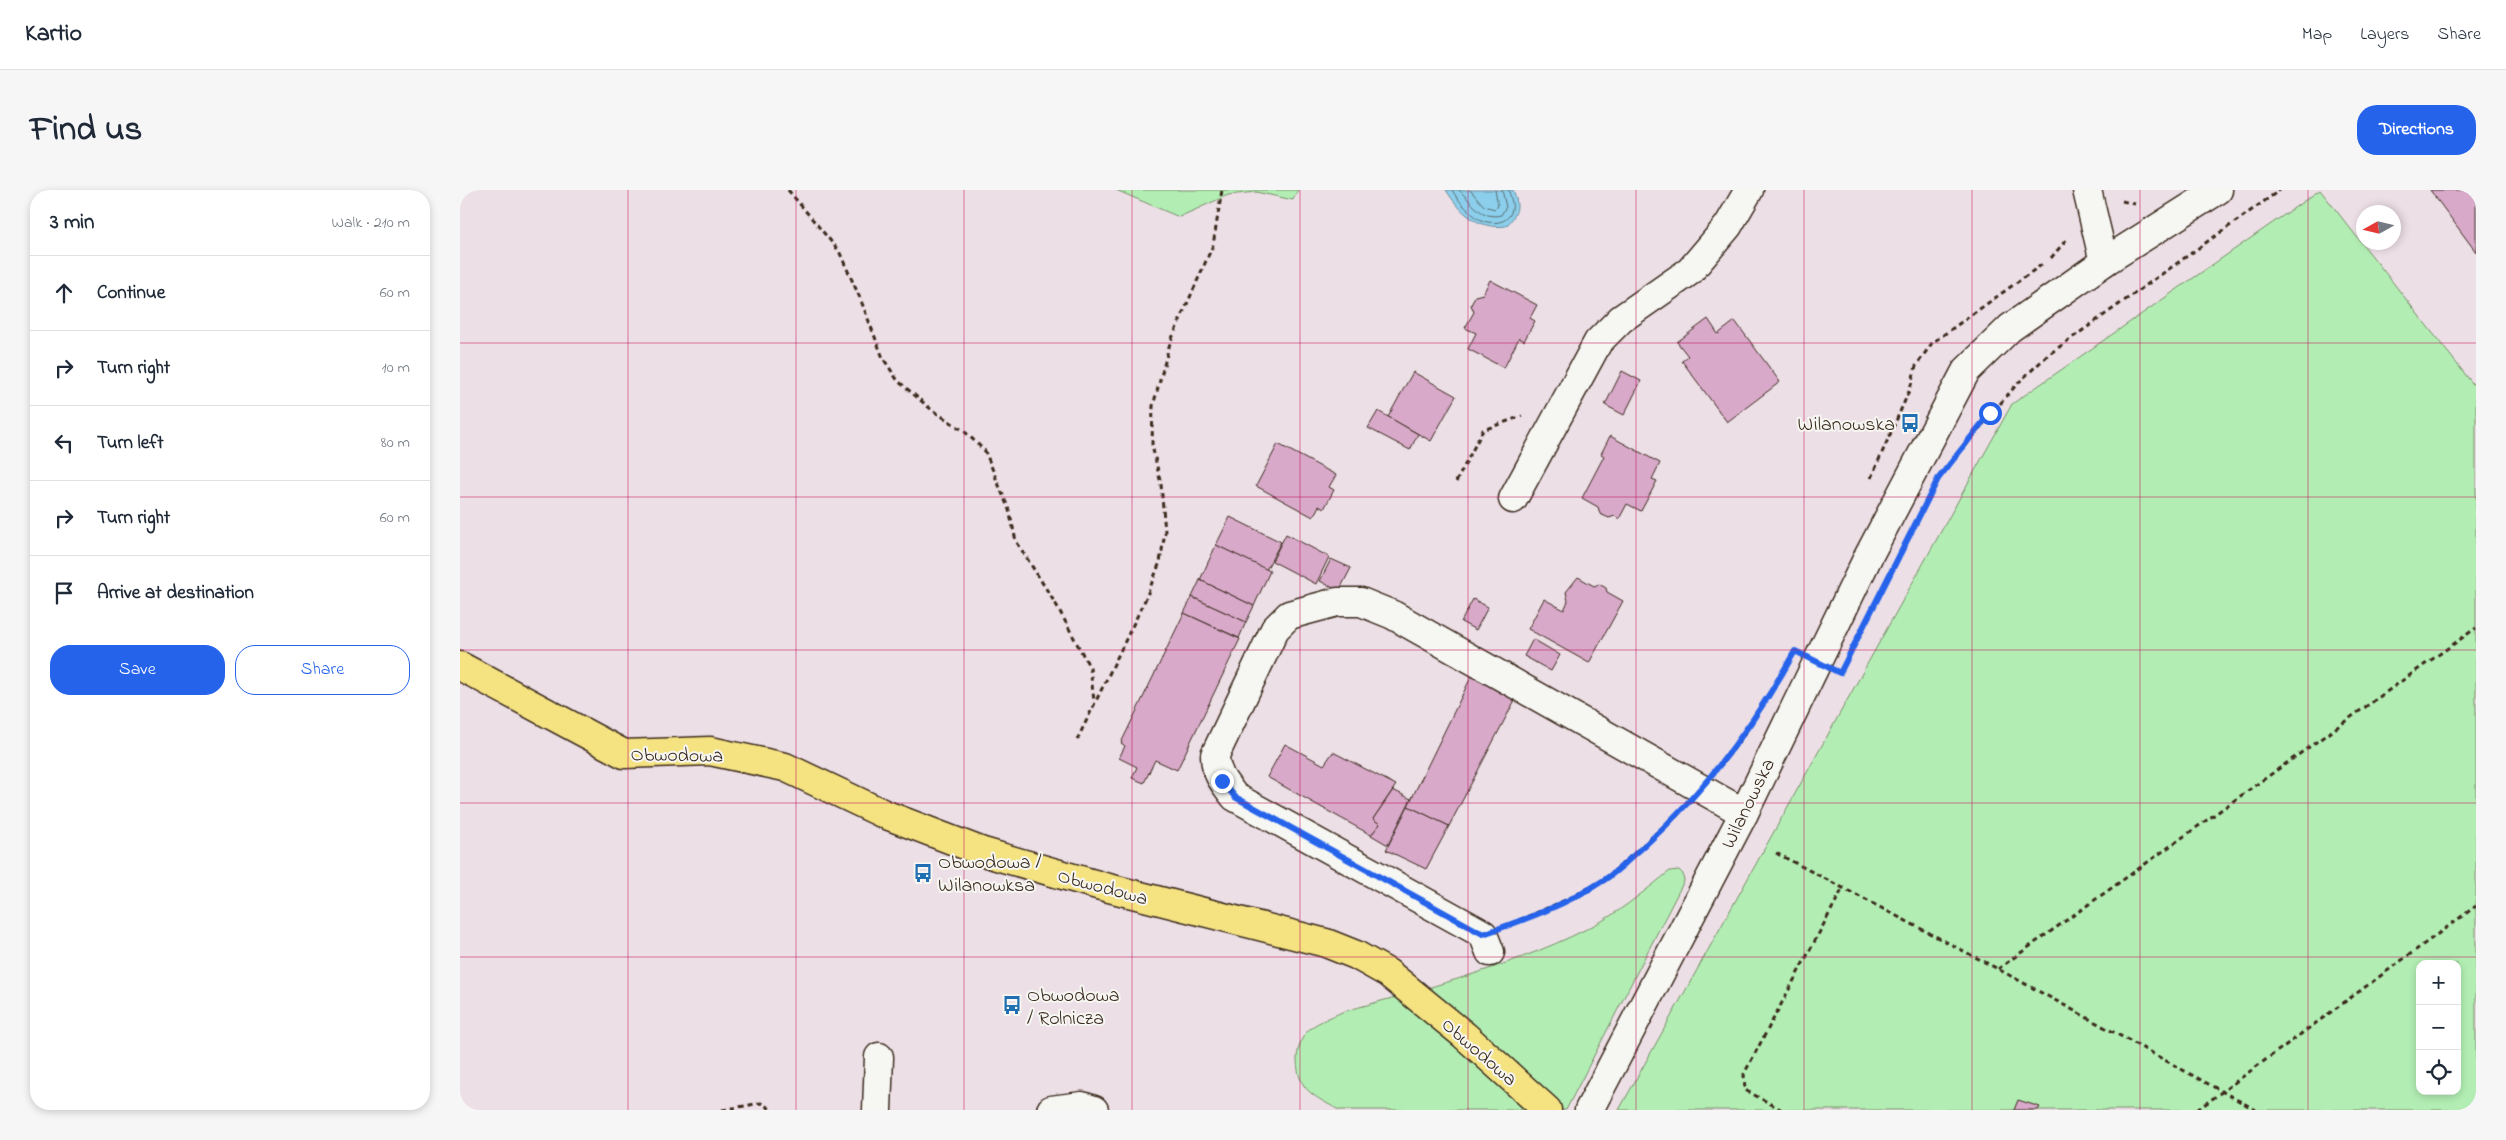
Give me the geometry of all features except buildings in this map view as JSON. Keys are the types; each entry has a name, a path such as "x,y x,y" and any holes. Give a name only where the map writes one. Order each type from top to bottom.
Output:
{"main road":[{"name":"Obwodowa","path":"460,666 624,754 710,751 747,757 785,767 884,814 983,852 1101,886 1326,943 1356,954 1396,979 1464,1036 1547,1110"}],"street":[{"path":"1513,499 1598,342 1620,320 1690,271 1728,226 1749,190"},
{"path":"2088,190 2104,262"},
{"name":"Wilanowska","path":"1589,1110 1744,813 1859,575 1966,372 2010,328 2104,262 2218,190"},
{"path":"1486,943 1235,797 1222,781 1215,768 1215,756 1275,629 1289,615 1337,602 1361,602 1377,608 1402,620 1744,813"},
{"path":"877,1110 879,1057"},
{"path":"1052,1110 1082,1106 1094,1110"}],"path":[{"path":"788,190 839,252 860,298 883,358 898,381 932,410 964,432 985,451 1009,510 1016,541 1048,591 1090,668 1094,701"},
{"path":"1077,740 1094,701 1146,598 1160,562 1165,532 1161,484 1152,445 1153,406 1170,343 1213,245 1222,190"},
{"path":"1961,450 1997,406 2048,355 2280,190"},
{"path":"2119,199 2138,205"},
{"path":"1868,484 1910,388 1916,366 1932,343 2052,257 2062,247 2068,237"},
{"path":"1998,969 2476,628"},
{"path":"1486,943 1516,922 1571,898 1605,880 1670,822 1701,790 1747,730"},
{"path":"1776,853 1998,969 2256,1110"},
{"path":"1782,1110 1745,1090 1744,1074 1842,888"},
{"path":"2197,1110 2476,906"},
{"path":"722,1110 761,1103 772,1110"}],"green space":[{"path":"1116,190 1298,190 1293,200 1256,192 1228,195 1179,217"},
{"path":"2320,190 2356,236 2356,250 2367,250 2476,388 2476,1110 1619,1110 2012,404"},
{"path":"1679,870 1683,874 1684,881 1566,1110 1339,1110 1315,1096 1304,1086 1300,1079 1297,1060 1298,1050 1305,1034 1317,1024 1342,1012 1475,974 1571,937 1611,916 1670,871"}],"water":[{"path":"1446,190 1513,190 1517,201 1517,210 1506,226 1496,227 1487,225 1471,218 1457,205"}],"place":[{"name":"Wilanowska","path":"1910,423"},
{"name":"Obwodowa / Wilanowksa","path":"923,873"},
{"name":"Obwodowa / Rolnicza","path":"1012,1005"}],"route":[{"path":"1222,781 1235,797 1483,934 1571,898 1605,880 1670,822 1701,790 1742,738 1774,690 1795,651 1840,673 1938,479 1990,413"}]}
